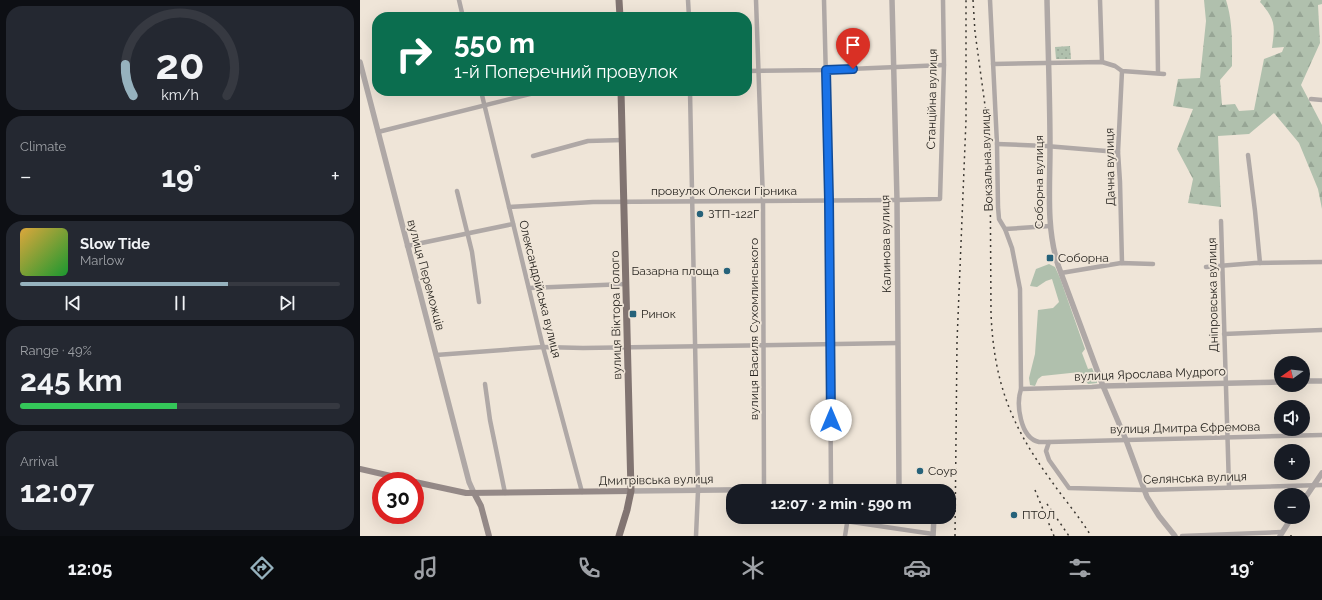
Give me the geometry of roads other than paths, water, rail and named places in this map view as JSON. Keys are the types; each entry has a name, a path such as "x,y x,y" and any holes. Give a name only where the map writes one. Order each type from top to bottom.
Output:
{"main road":[{"path":"620,0 620,12"},
{"name":"вулиця Віктора Голого","path":"619,536 628,510 631,491 622,96"},
{"name":"Дмитрівська вулиця","path":"360,469 374,472"},
{"name":"Дмитрівська вулиця","path":"424,483 459,492 474,493 631,491"},
{"path":"474,493 481,506 489,536"}],"street":[{"path":"459,0 462,12"},
{"path":"688,0 689,12"},
{"name":"вулиця Василя Сухомлинського","path":"756,0 763,201 764,484"},
{"path":"824,0 829,200 831,484"},
{"name":"Калинова вулиця","path":"892,0 897,200 899,484"},
{"name":"Станційна вулиця","path":"940,199 944,65 944,0"},
{"name":"Вокзальна вулиця","path":"990,0 997,144 998,207 999,219 1006,229 1012,248 1020,289 1021,389"},
{"name":"Соборна вулиця","path":"1047,0 1050,226 1054,250 1061,274 1144,490 1153,509 1175,536"},
{"path":"1100,0 1102,62"},
{"path":"1157,0 1158,74"},
{"name":"вулиця Переможців","path":"360,62 469,482 474,493"},
{"path":"993,64 1102,62 1115,66 1122,71 1164,74"},
{"path":"752,71 826,70 944,65"},
{"name":"Дачна вулиця","path":"1122,71 1118,152 1122,263"},
{"name":"Олександрійська вулиця","path":"482,96 543,347 582,492"},
{"path":"378,132 521,96"},
{"path":"690,96 698,491 696,536"},
{"path":"1311,99 1322,100"},
{"path":"534,156 588,141 623,140"},
{"path":"997,144 1050,146 1118,152"},
{"path":"1248,155 1260,263"},
{"path":"457,191 472,252 479,302"},
{"name":"провулок Олекси Гірника","path":"509,207 624,202 940,199"},
{"name":"Дніпровська вулиця","path":"1221,221 1229,487"},
{"path":"408,246 513,224"},
{"path":"1006,229 1050,226"},
{"path":"1206,267 1260,263 1322,262"},
{"path":"1061,274 1122,263 1153,264"},
{"path":"529,288 626,284"},
{"path":"1224,334 1322,330"},
{"path":"436,355 543,347 627,348 898,343"},
{"path":"1310,381 1322,381"},
{"name":"вулиця Ярослава Мудрого","path":"1021,389 1274,382"},
{"path":"485,384 490,420 505,493"},
{"name":"вулиця Дмитра Єфремова","path":"1021,389 1019,394 1019,411 1026,433 1039,442 1322,435"},
{"name":"Селянська вулиця","path":"1049,442 1046,451 1049,460 1069,488 1144,490 1322,485"},
{"path":"1310,491 1322,473"},
{"name":"Дмитрівська вулиця","path":"631,491 726,491"},
{"path":"845,536 847,524"},
{"path":"871,524 933,535 934,524"},
{"path":"1182,536 1281,534 1287,524"}],"railway":[{"path":"955,536 957,342 966,120 966,0"},
{"path":"973,0 975,32 990,142 991,314 993,338 1000,381 1024,439 1036,459 1091,536"},
{"path":"1035,490 1054,536"},
{"path":"1047,504 1069,536"}],"place":[{"name":"ЗТП-122Г","path":"700,214"},
{"name":"Соборна","path":"1050,258"},
{"name":"Базарна площа","path":"727,271"},
{"name":"Ринок","path":"633,314"},
{"name":"Соур","path":"920,471"},
{"name":"ПТОЛ","path":"1014,515"}]}
